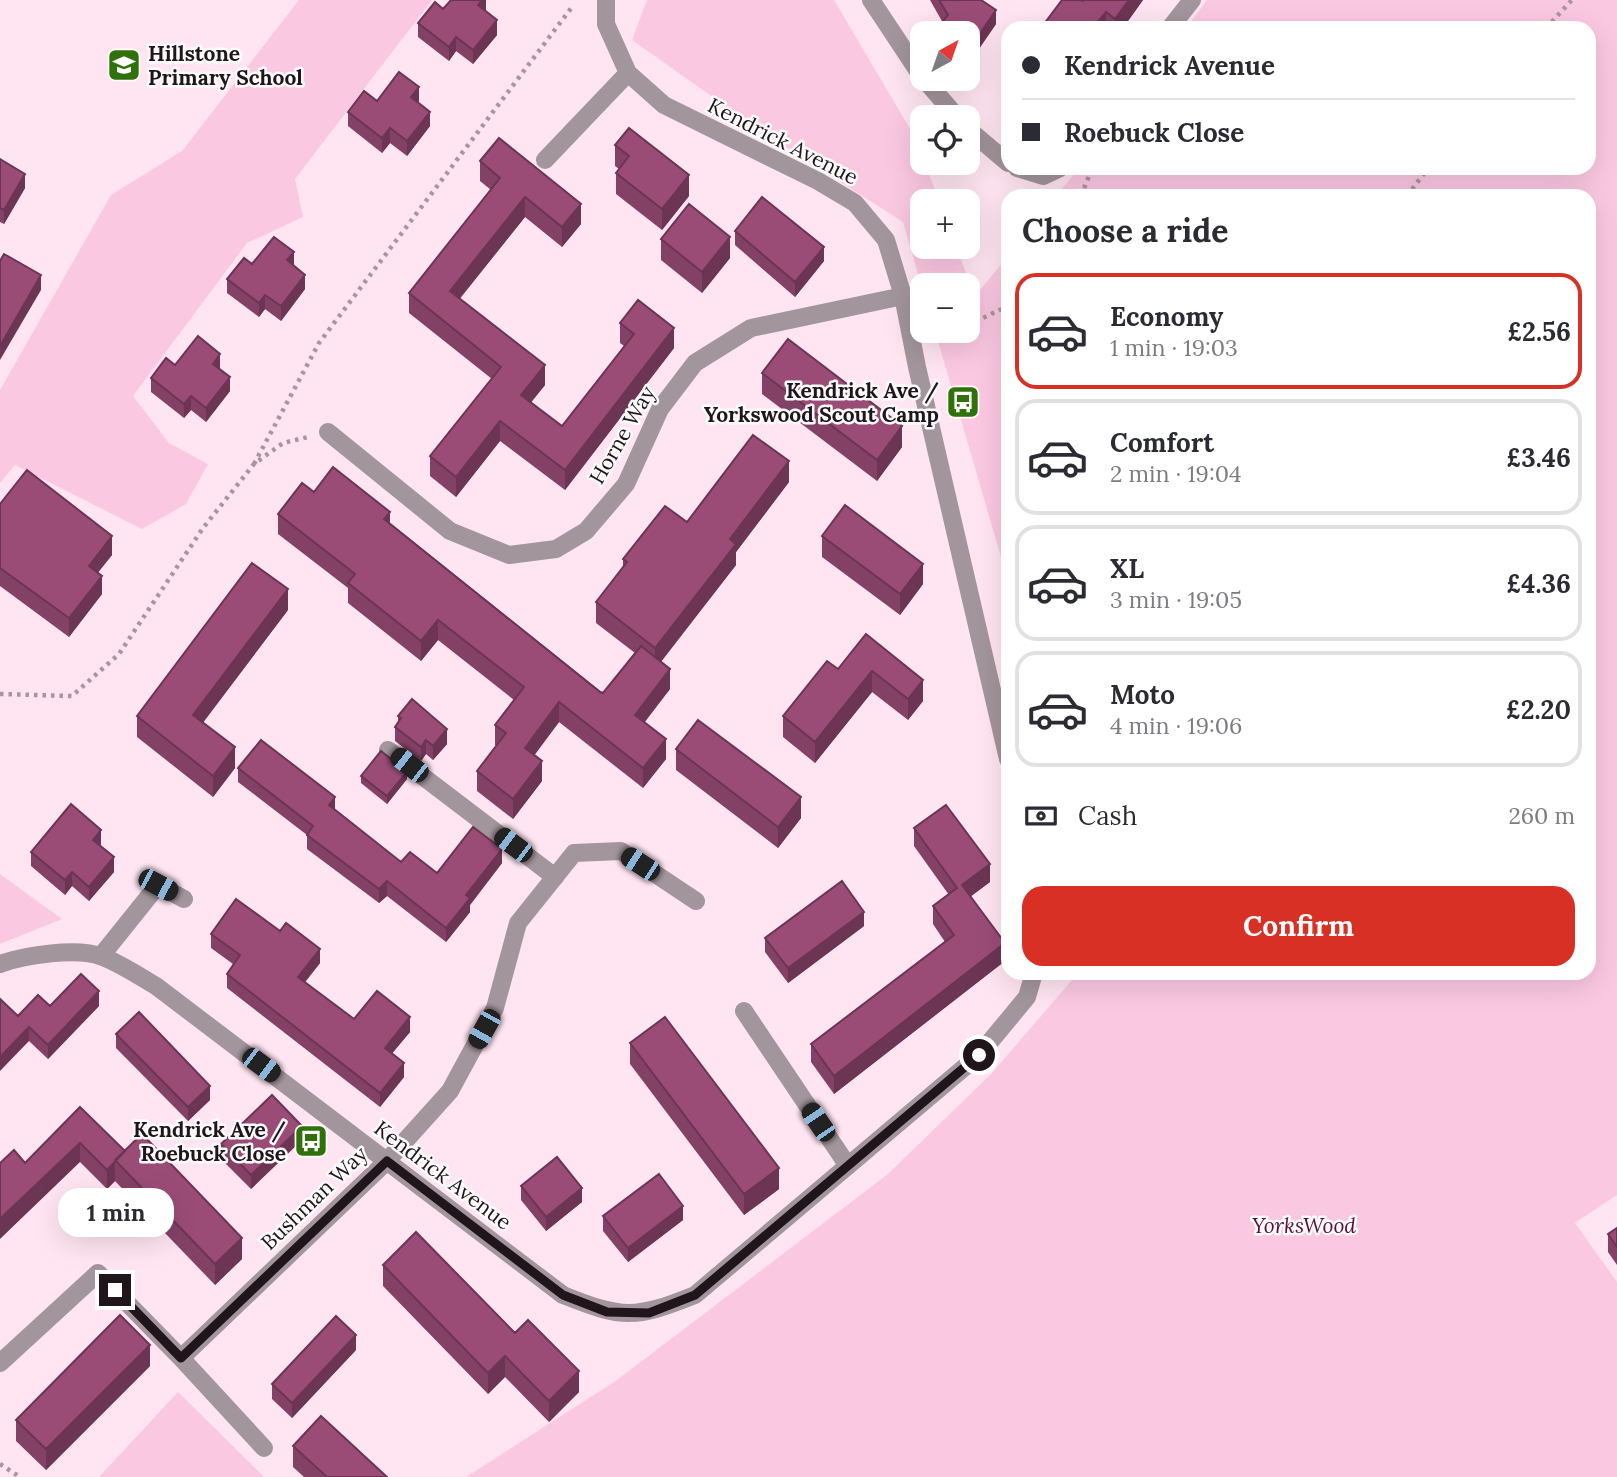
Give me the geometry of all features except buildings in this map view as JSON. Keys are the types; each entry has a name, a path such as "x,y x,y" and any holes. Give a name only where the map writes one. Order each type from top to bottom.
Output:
{"street":[{"name":"Kendrick Avenue","path":"606,0 606,24 628,74 663,105 818,181 855,203 886,240 903,296 917,368 1001,729"},
{"path":"870,0 910,59"},
{"path":"1176,21 1192,0"},
{"path":"545,160 628,74"},
{"path":"934,91 947,105"},
{"path":"980,139 1001,157"},
{"name":"Horne Way","path":"328,432 450,531 509,555 556,549 586,531 626,484 660,410 695,363 751,328 903,296"},
{"path":"388,750 555,877"},
{"name":"Bushman Way","path":"181,1358 387,1161 450,1091 495,1008 518,923 573,853 621,852 696,901"},
{"path":"101,956 158,885 184,899"},
{"name":"Kendrick Avenue","path":"0,964 21,956 79,953 101,956 156,986 563,1295 607,1312 649,1313 695,1295 979,1055 1027,997 1032,980"},
{"path":"744,1011 849,1166"},
{"path":"0,1363 98,1273 264,1448"}],"path":[{"path":"1552,21 1572,0"},
{"path":"0,694 72,696 119,654 203,528 254,464 319,343 572,7"},
{"path":"980,319 1001,309"},
{"path":"254,464 283,443 328,432"},
{"path":"0,1464 20,1477"}],"green space":[{"path":"299,0 432,0 295,179 303,217 247,243 133,396 169,443 208,464 186,504 142,529 15,465 0,483 0,390 111,195 182,151"},
{"path":"647,0 834,0 910,129 910,175 929,175 935,189 910,189 910,246 903,222 761,131 632,40"},
{"name":"YorksWood","path":"1207,0 1617,0 1617,1195 1575,1223 1617,1282 1617,1477 466,1477 617,1380 888,1174 992,1073 1072,980 1596,980 1596,189 1062,189 1073,175 1596,175 1596,21 1191,21"},
{"path":"914,259 961,259 966,273 918,273"},
{"path":"1001,264 1001,557 939,343 980,343 980,290"},
{"path":"0,874 62,919 0,944"},
{"path":"178,1392 262,1475 264,1477 99,1477"}],"place":[{"name":"Hillstone Primary School","path":"124,65"},
{"name":"Kendrick Ave / Yorkswood Scout Camp","path":"963,402"},
{"name":"Kendrick Ave / Roebuck Close","path":"311,1141"}],"route":[{"path":"115,1290 181,1358 387,1161 563,1295 607,1312 649,1313 695,1295 979,1055"}]}
